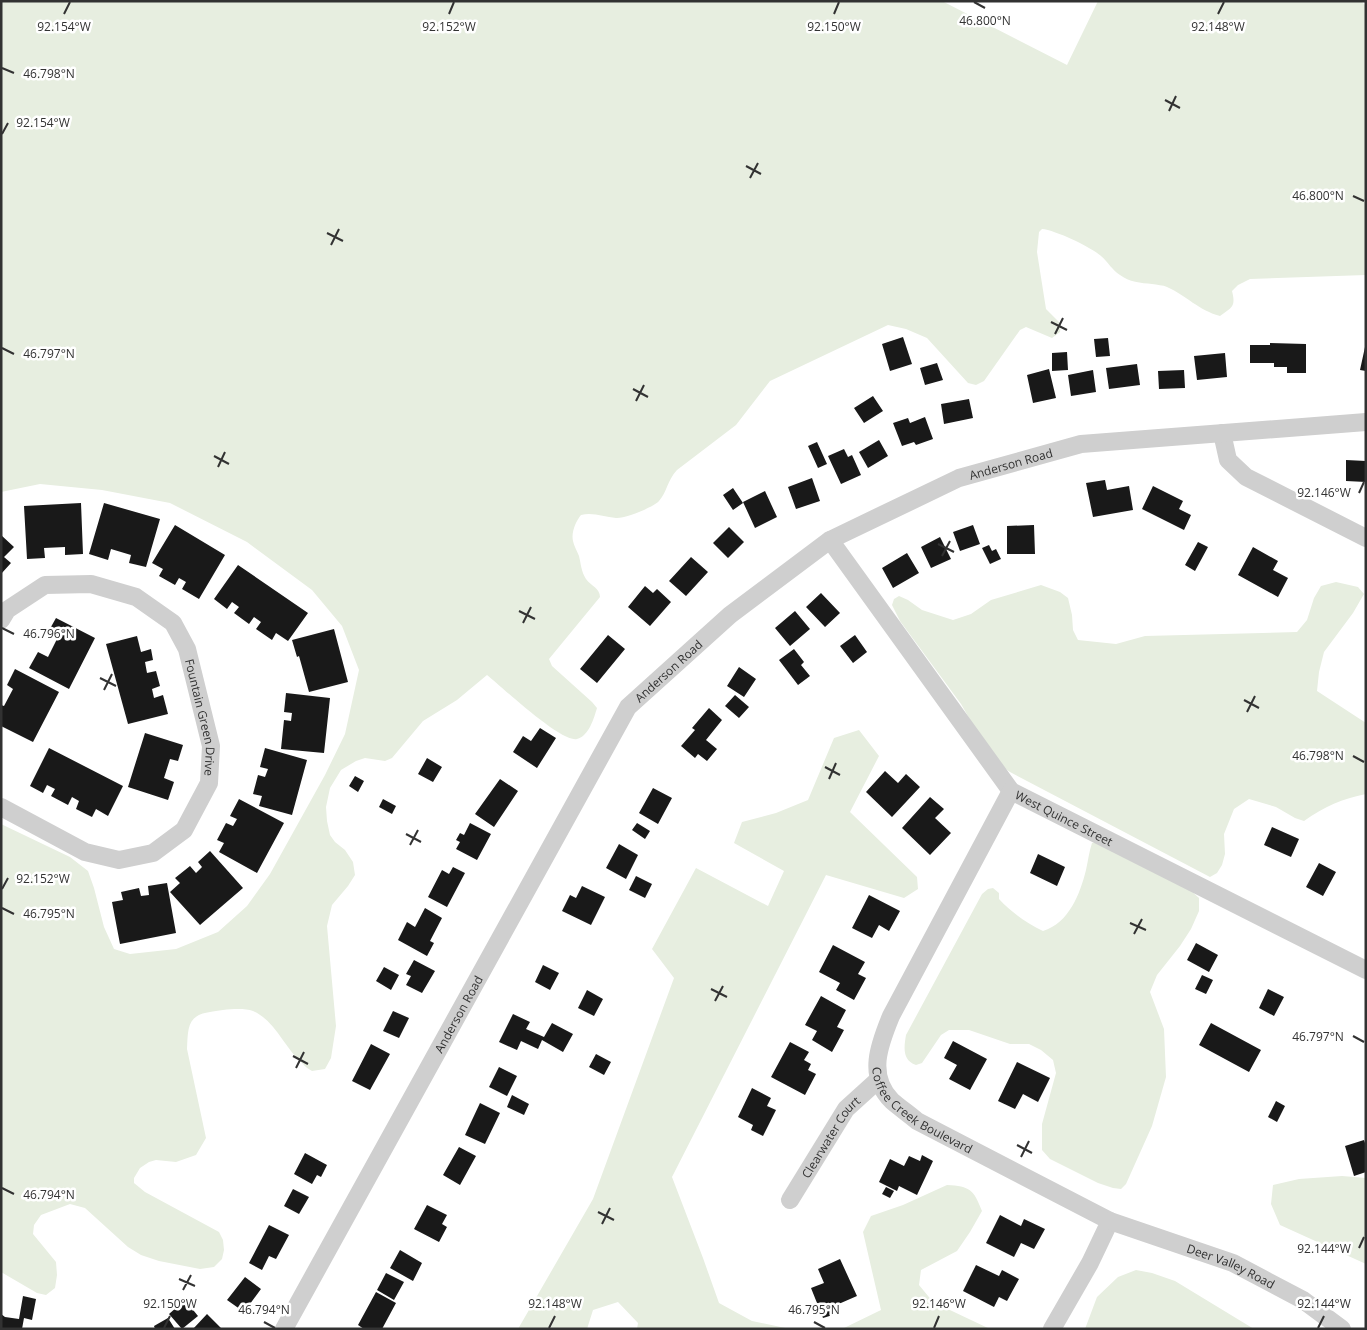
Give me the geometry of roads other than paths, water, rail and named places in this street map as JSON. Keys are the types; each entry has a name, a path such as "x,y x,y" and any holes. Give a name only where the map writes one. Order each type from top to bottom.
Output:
{"street":[{"name":"Anderson Road","path":"284,1329 628,707 730,615 830,540 959,478 1081,444 1366,422"},
{"path":"1222,433 1228,460 1246,477 1366,538"},
{"name":"West Quince Street","path":"830,540 1011,791 1366,970"},
{"name":"Fountain Green Drive","path":"1,620 6,610 45,585 91,584 136,597 173,624 187,649 211,746 209,783 184,830 153,853 119,860 86,852 1,807"},
{"name":"Coffee Creek Boulevard","path":"1011,791 891,1016 882,1038 878,1060 878,1080 891,1100 917,1121 1110,1220"},
{"name":"Clearwater Court","path":"790,1200 846,1109 878,1080"},
{"path":"1052,1329 1090,1263 1110,1220"},
{"name":"Deer Valley Road","path":"1110,1220 1233,1263 1303,1300 1342,1329"}]}
